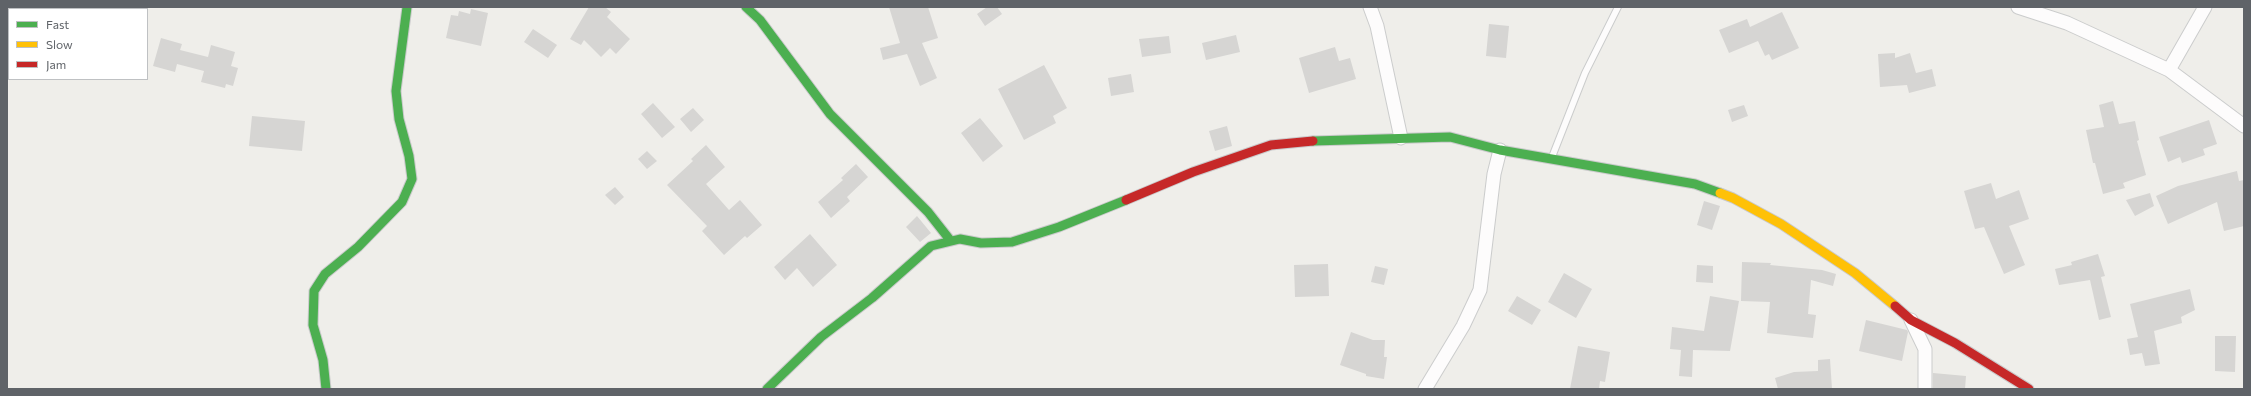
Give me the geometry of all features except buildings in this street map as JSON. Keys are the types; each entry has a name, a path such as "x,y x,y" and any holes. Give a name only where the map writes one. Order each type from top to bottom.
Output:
{"street":[{"path":"326,389 323,360 313,325 314,291 325,274 358,247 402,202 412,179 409,156 399,119 396,91 407,7"},
{"path":"746,7 760,20 830,114 928,212 950,240"},
{"path":"1370,7 1377,26 1401,138"},
{"path":"2018,7 2067,23 2169,70 2244,126"},
{"path":"2169,70 2205,7"},
{"path":"767,389 821,337 872,298 931,246 950,240 960,239 981,243 1012,242 1059,227 1193,172 1271,145 1333,140 1450,137 1500,150 1695,184 1733,198 1781,224 1855,273 1911,320 1955,343 2029,389"},
{"path":"1425,389 1463,326 1480,290 1494,174 1500,150"},
{"path":"1911,320 1925,349 1924,389"}],"lane":[{"path":"1551,159 1585,73 1618,7"}],"traffic: fast":[{"path":"326,389 323,360 313,325 314,291 325,274 358,247 402,202 412,179 409,156 399,119 396,91 407,7"},
{"path":"746,7 760,20 830,114 928,212 950,240"},
{"path":"1313,141 1450,137 1500,150 1695,184 1720,193"},
{"path":"767,389 821,337 872,298 931,246 960,239 981,243 1012,242 1059,227 1126,200"}],"traffic: slow":[{"path":"1720,193 1733,198 1781,224 1855,273 1895,306"}],"traffic: jam":[{"path":"1126,200 1193,172 1271,145 1313,141"},
{"path":"1895,306 1911,320 1955,343 2029,389"}]}
